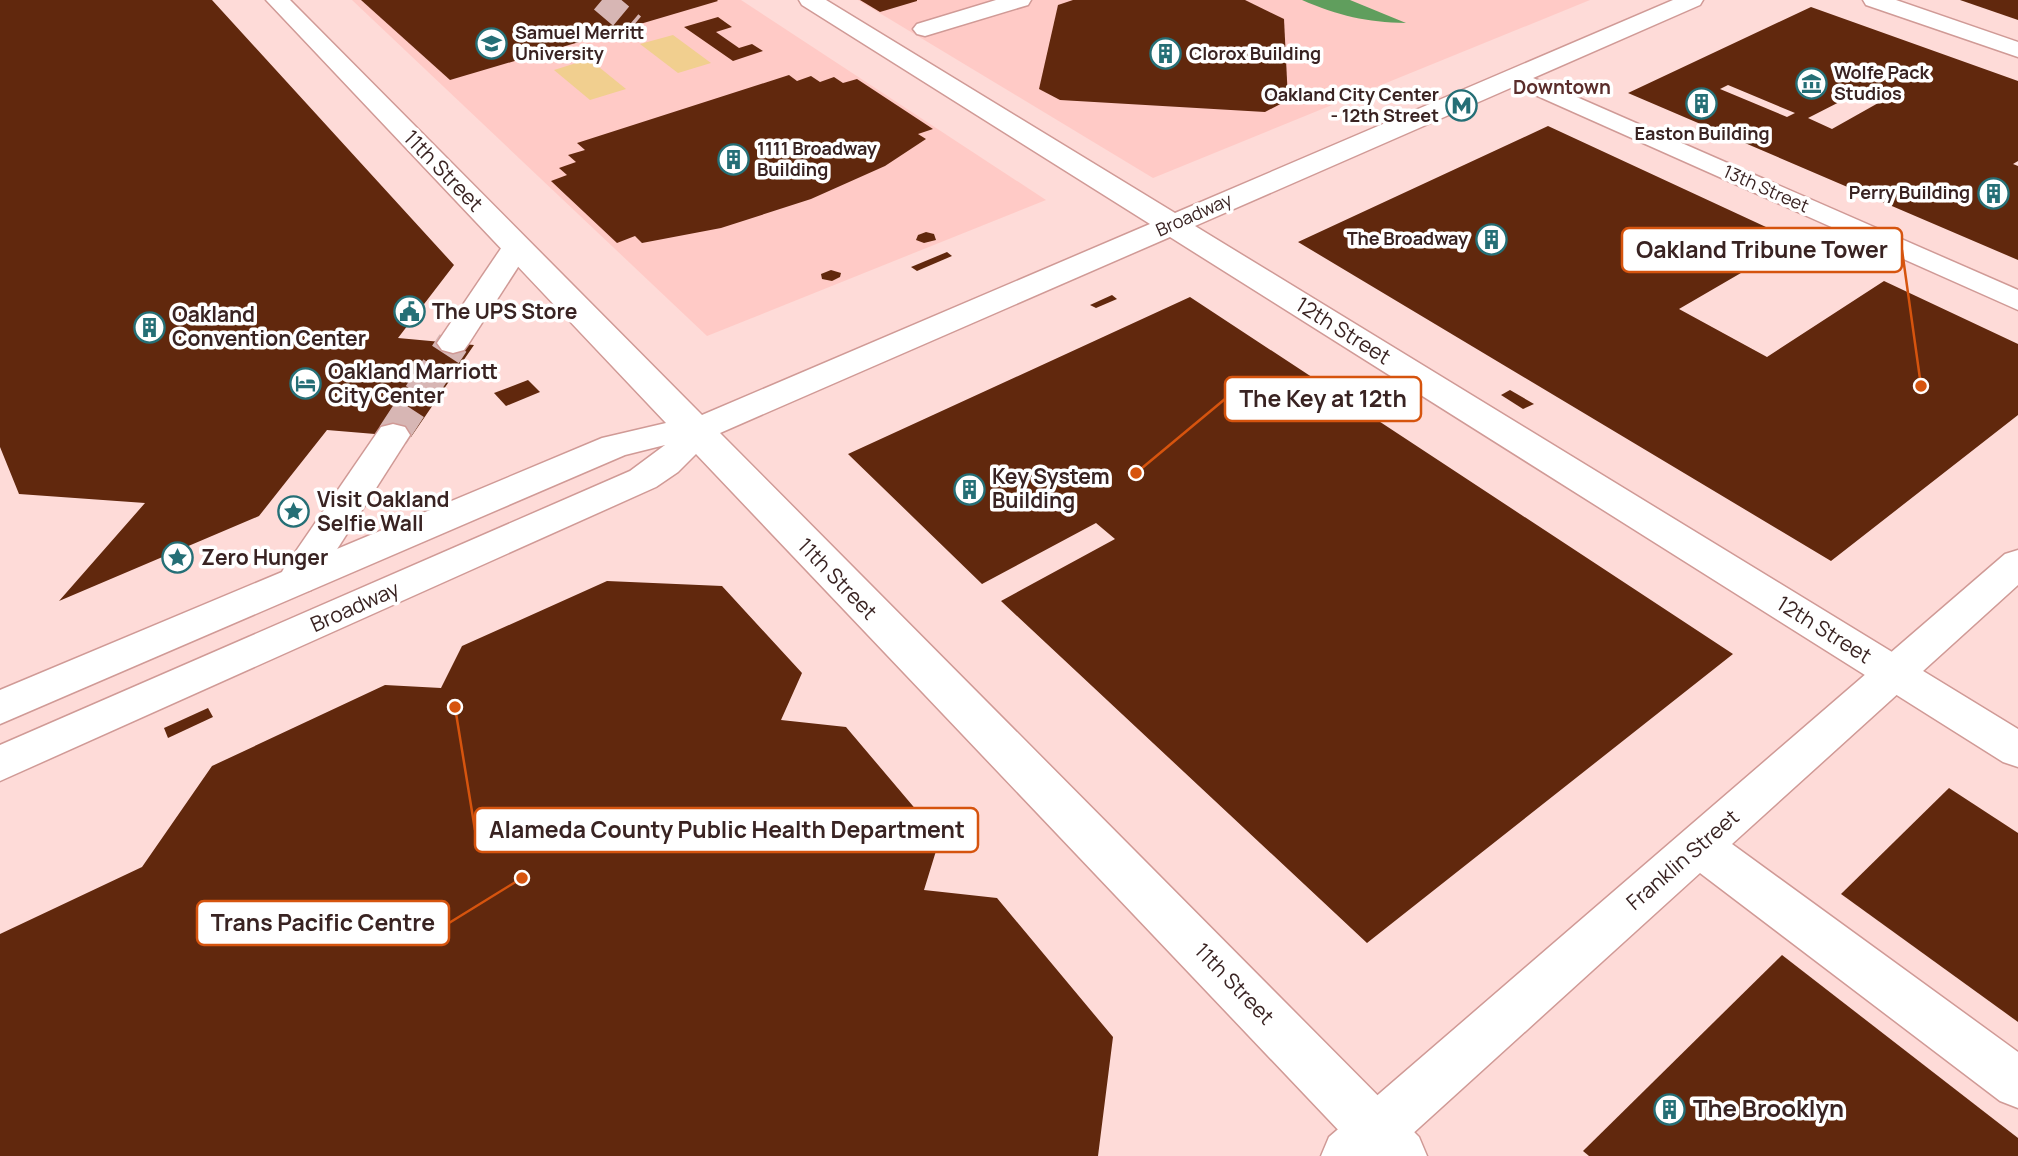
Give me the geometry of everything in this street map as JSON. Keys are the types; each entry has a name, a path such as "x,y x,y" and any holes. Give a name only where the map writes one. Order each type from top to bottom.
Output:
{"main road":[{"name":"11th Street","path":"277,0 695,430 1375,1148"},
{"name":"12th Street","path":"810,0 2018,750"},
{"path":"926,29 1020,0"},
{"name":"Broadway","path":"0,708 614,446 695,430 984,309 1692,0"},
{"path":"1874,0 2018,50"},
{"name":"13th Street","path":"1515,77 2018,300"},
{"path":"453,343 516,247"},
{"name":"Broadway","path":"0,764 643,479 666,466 695,430"},
{"path":"297,580 393,435"},
{"name":"Franklin Street","path":"1375,1148 1699,846 2018,564"},
{"path":"1699,846 2018,1083"}],"shaded area":[{"path":"352,0 741,0 1046,200 707,336"},
{"path":"858,0 1590,0 1153,178"},
{"path":"1302,0 1350,0 1406,23 1353,17"},
{"path":"673,35 711,63 678,73 640,44"},
{"path":"589,59 626,89 590,100 554,70"}],"building":[{"name":"Oakland Convention Center","path":"0,0 212,0 454,265 398,338 474,345 411,437 327,430 259,516 59,601 145,503 19,494 0,447"},
{"name":"Samuel Merritt University","path":"361,0 717,0 718,1 450,80"},
{"path":"860,0 917,0 917,1 880,12"},
{"name":"Clorox Building","path":"1073,0 1245,0 1284,19 1288,100 1265,112 1060,100 1039,89 1058,5"},
{"path":"1960,0 2018,0 2018,20"},
{"path":"1811,7 2018,81 2018,161 2013,164 2018,166 2018,260 1628,93","holes":["1728,85 1795,113 1787,117 1720,89","1857,93 1880,102 1832,129 1808,118"]},
{"path":"718,17 732,27 716,32 739,48 752,44 763,51 733,61 684,27"},
{"name":"1111 Broadway Building","path":"789,75 797,81 811,76 820,82 834,77 843,83 857,79 933,129 918,134 926,139 885,166 811,199 721,228 642,243 635,236 617,243 551,181 567,175 559,168 576,162 568,155 585,150 577,143"},
{"path":"1548,126 1796,241 1679,309 1767,357 1884,281 2018,344 2018,415 1831,561 1298,242"},
{"path":"926,232 934,234 936,240 924,243 916,240 918,235"},
{"path":"947,252 952,256 917,271 911,267"},
{"path":"831,270 841,273 840,277 832,281 822,279 821,274"},
{"path":"1112,295 1117,299 1096,308 1090,305"},
{"path":"1190,297 1733,654 1367,943 1001,601 1115,539 1096,523 982,584 848,454"},
{"path":"528,380 540,392 506,406 494,393"},
{"path":"1510,390 1534,404 1523,409 1501,395"},
{"path":"607,581 722,586 802,673 781,720 846,727 940,838 924,890 997,898 1113,1037 1098,1156 0,1156 0,934 142,867 212,766 385,685 441,688 462,646"},
{"path":"208,708 213,717 168,738 164,728"},
{"path":"1949,788 2018,833 2018,1022 1841,894"},
{"path":"1782,955 2018,1138 2018,1156 1589,1156 1583,1151"}],"tunnel":[{"path":"602,0 633,26"},
{"path":"393,435 453,343"}],"place":[{"name":"Samuel Merritt University","path":"492,43"},
{"name":"Clorox Building","path":"1166,54"},
{"name":"Wolfe Pack Studios","path":"1811,83"},
{"name":"Easton Building","path":"1702,103"},
{"name":"Oakland City Center - 12th Street","path":"1462,105"},
{"name":"1111 Broadway Building","path":"734,159"},
{"name":"Perry Building","path":"1993,193"},
{"name":"The Broadway","path":"1491,239"},
{"name":"The UPS Store","path":"409,312"},
{"name":"Oakland Convention Center","path":"149,327"},
{"name":"Oakland Marriott City Center","path":"305,384"},
{"name":"Oakland Tribune Tower","path":"1921,386"},
{"name":"The Key at 12th","path":"1136,473"},
{"name":"Key System Building","path":"969,489"},
{"name":"Visit Oakland Selfie Wall","path":"294,512"},
{"name":"Zero Hunger","path":"178,558"},
{"name":"Alameda County Public Health Department","path":"455,707"},
{"name":"Trans Pacific Centre","path":"522,878"},
{"name":"The Brooklyn","path":"1670,1109"}],"district":[{"name":"Downtown","path":"1562,87"}]}
